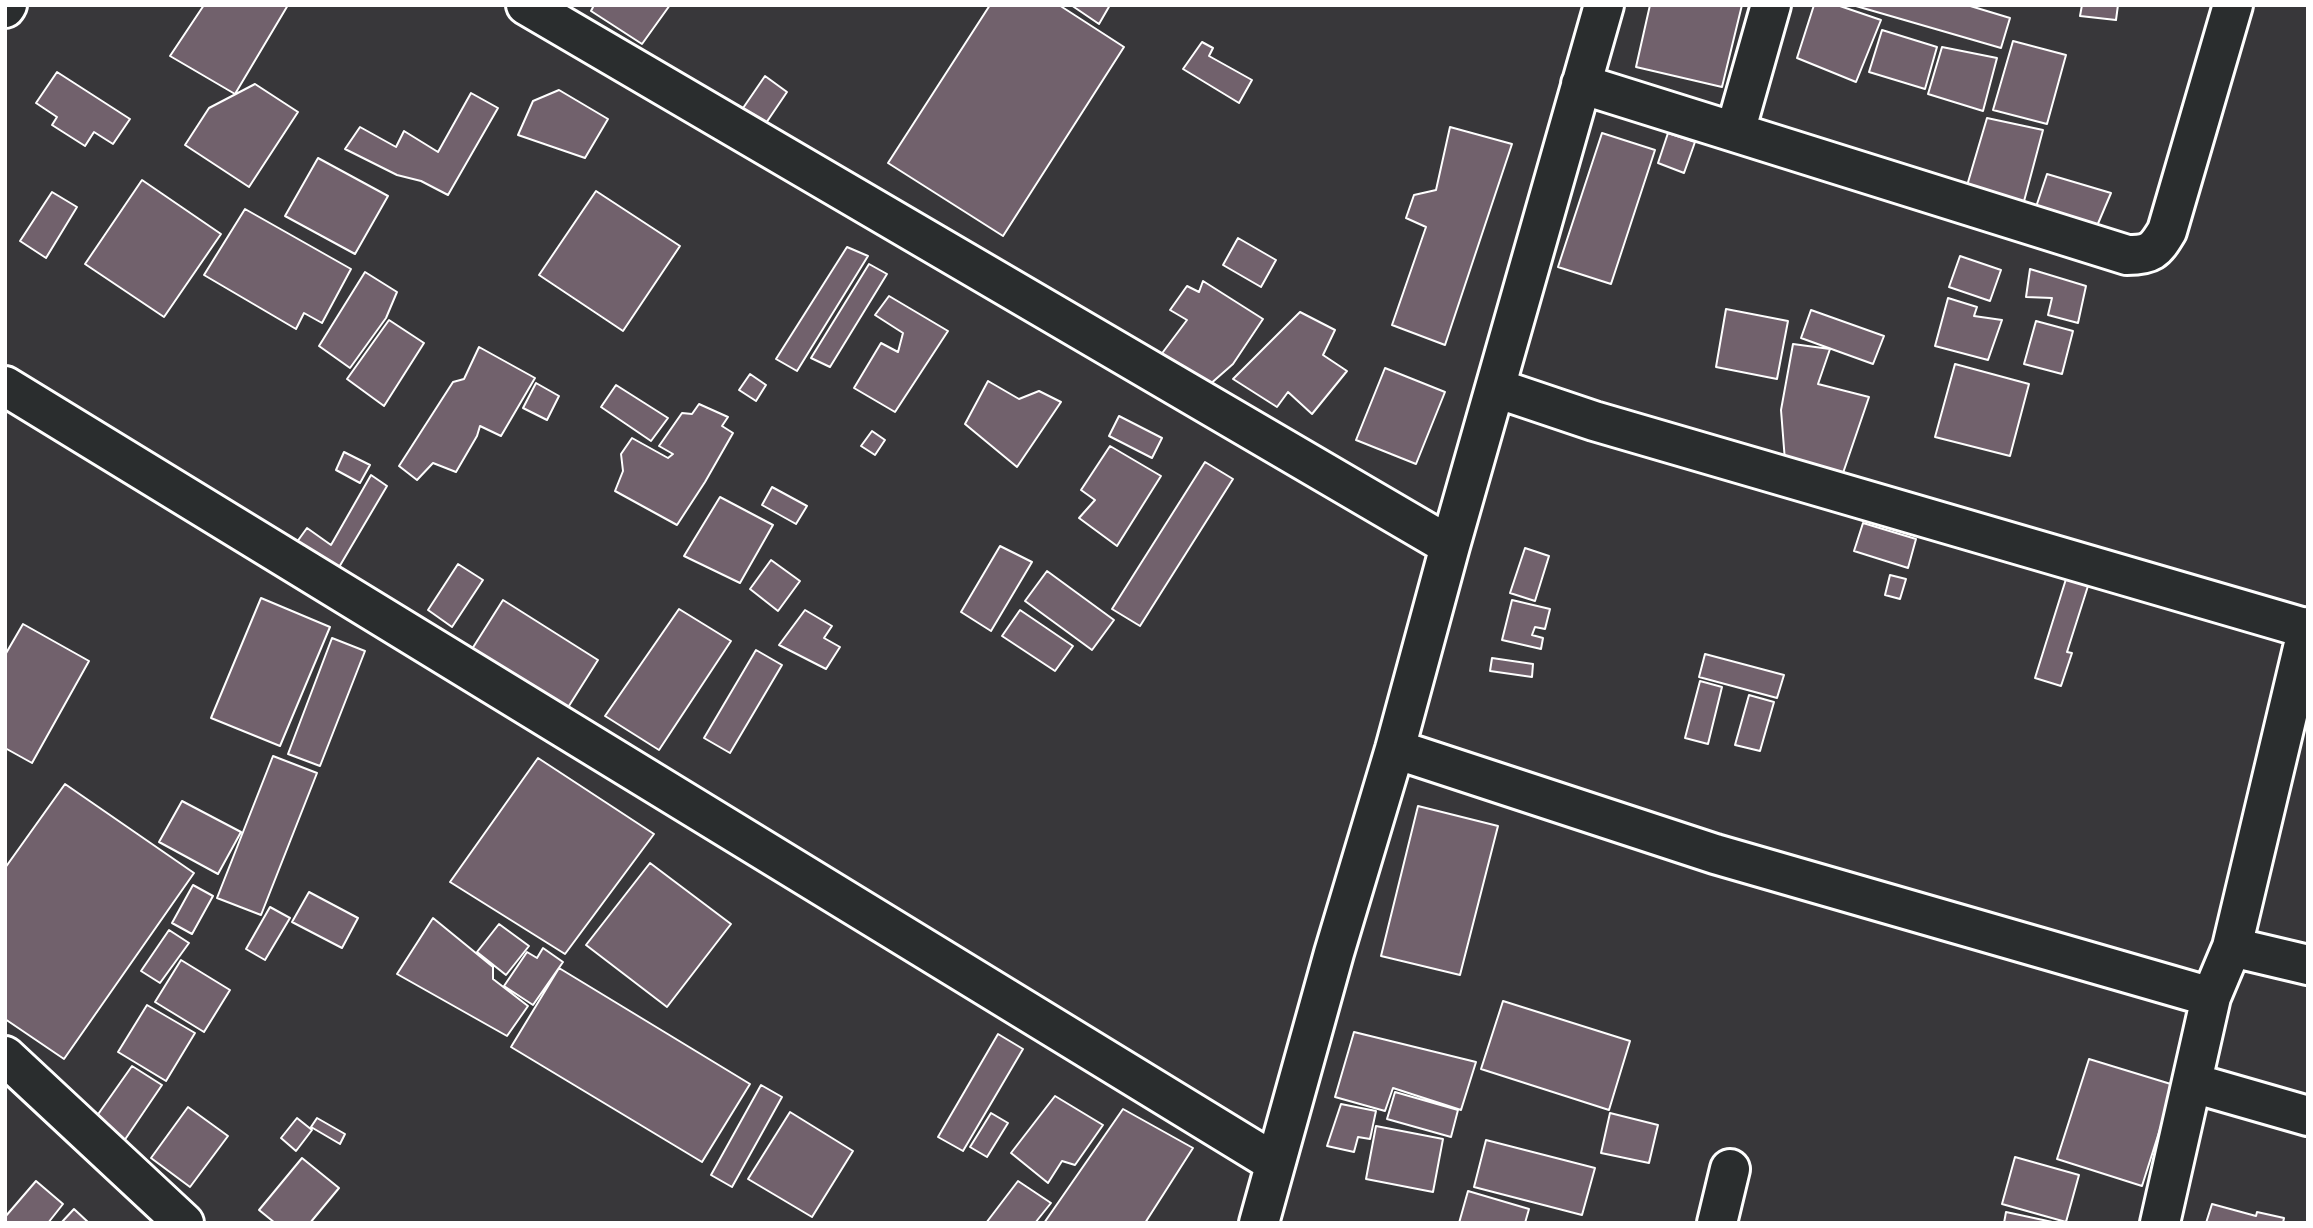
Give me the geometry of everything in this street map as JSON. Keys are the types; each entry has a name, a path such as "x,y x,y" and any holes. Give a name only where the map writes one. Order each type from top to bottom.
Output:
{"street":[{"path":"526,5 1450,546"},
{"path":"1259,1223 1604,5"},
{"path":"1735,132 1771,5"},
{"path":"1581,84 2127,255 2144,255 2157,249 2167,231 2233,5"},
{"path":"5,386 1275,1163"},
{"path":"1496,388 1594,421 2308,628 2232,947 2211,997 2160,1223"},
{"path":"1395,749 1715,854 2211,997"},
{"path":"2232,947 2308,965"},
{"path":"5,1056 184,1223"},
{"path":"2193,1083 2308,1116"},
{"path":"1717,1223 1730,1169"}],"building":[{"path":"204,5 288,5 235,94 170,56"},
{"path":"594,5 670,5 642,44 591,11"},
{"path":"990,5 1059,5 1124,47 1003,236 888,163"},
{"path":"1071,5 1110,5 1099,24"},
{"path":"1650,5 1742,5 1722,87 1636,67"},
{"path":"1814,5 1837,5 1881,20 1856,82 1797,58"},
{"path":"1967,5 2010,18 2001,48 1856,6"},
{"path":"2082,5 2118,5 2116,20 2080,16"},
{"path":"1882,30 1937,47 1925,89 1869,72"},
{"path":"2013,41 2066,55 2047,124 1993,110"},
{"path":"1202,42 1213,48 1209,56 1252,80 1239,103 1183,69"},
{"path":"1942,47 1997,58 1983,111 1928,94"},
{"path":"57,72 130,119 113,144 94,132 85,146 52,125 57,117 36,103"},
{"path":"765,76 787,92 764,126 741,111"},
{"path":"255,84 298,112 249,187 185,145 209,108"},
{"path":"559,90 608,119 585,158 518,135 533,101"},
{"path":"471,93 498,108 448,195 421,181 397,175 345,149 360,127 396,147 404,131 438,152"},
{"path":"1987,118 2043,130 2023,205 1966,189"},
{"path":"1450,127 1512,144 1445,345 1392,325 1426,227 1406,218 1414,195 1436,190"},
{"path":"1602,133 1655,150 1611,284 1558,267"},
{"path":"1668,133 1695,142 1684,173 1658,163"},
{"path":"318,158 388,196 355,254 285,216"},
{"path":"2047,174 2111,193 2094,233 2033,216"},
{"path":"142,180 221,234 164,317 85,264"},
{"path":"596,191 680,246 623,331 539,275"},
{"path":"52,192 77,207 46,258 20,241"},
{"path":"245,209 351,269 322,323 304,313 296,329 204,275"},
{"path":"1238,238 1276,260 1261,287 1223,265"},
{"path":"847,247 868,256 797,371 776,359"},
{"path":"1960,256 2001,270 1990,301 1949,287"},
{"path":"869,264 887,274 830,367 811,358"},
{"path":"2030,269 2086,286 2078,323 2048,315 2052,298 2026,297"},
{"path":"365,272 397,292 386,318 350,368 319,346"},
{"path":"1203,281 1263,319 1233,364 1208,386 1160,356 1187,320 1170,310 1187,286 1199,292"},
{"path":"889,296 948,331 895,412 854,388 881,343 898,352 903,333 875,315"},
{"path":"1948,298 1977,307 1974,316 2002,320 1988,360 1935,346"},
{"path":"1726,309 1788,321 1777,379 1716,367"},
{"path":"1811,310 1884,336 1873,364 1801,338"},
{"path":"1300,312 1335,330 1323,355 1347,371 1312,414 1288,392 1277,407 1233,379"},
{"path":"389,320 424,343 384,406 347,379"},
{"path":"2036,321 2073,331 2062,374 2024,364"},
{"path":"1793,344 1830,349 1818,384 1869,397 1843,473 1785,461 1781,410"},
{"path":"479,347 535,378 501,436 480,426 456,472 433,463 417,480 399,466 453,382 464,379"},
{"path":"1955,364 2029,384 2010,456 1935,437"},
{"path":"1385,368 1445,392 1416,464 1356,440"},
{"path":"750,374 766,385 756,401 739,390"},
{"path":"988,381 1019,399 1039,391 1061,402 1017,467 965,424"},
{"path":"536,383 559,396 547,420 523,408"},
{"path":"616,385 668,418 651,441 601,407"},
{"path":"699,404 728,417 722,426 733,433 677,525 615,491 623,471 621,454 632,438 668,458 673,454 659,446 682,413 692,414"},
{"path":"1119,416 1162,438 1152,458 1109,436"},
{"path":"872,431 885,440 875,455 861,446"},
{"path":"1110,446 1161,476 1117,546 1079,518 1095,500 1081,490"},
{"path":"344,452 370,465 360,483 336,470"},
{"path":"1205,462 1233,479 1140,626 1112,609"},
{"path":"371,475 387,486 335,574 294,546 307,528 331,545"},
{"path":"772,487 807,506 796,524 762,505"},
{"path":"720,497 773,525 740,583 684,556"},
{"path":"1863,523 1916,539 1908,568 1854,551"},
{"path":"1000,546 1032,562 991,631 961,612"},
{"path":"1525,548 1549,556 1535,601 1510,593"},
{"path":"771,560 800,581 778,611 750,589"},
{"path":"458,564 483,580 452,627 428,610"},
{"path":"1047,571 1114,620 1092,650 1025,601"},
{"path":"1890,575 1906,579 1900,599 1885,595"},
{"path":"2066,579 2088,586 2067,652 2072,653 2061,686 2035,678"},
{"path":"261,598 330,627 280,746 211,718"},
{"path":"503,600 598,660 567,709 472,649"},
{"path":"1512,600 1550,609 1545,629 1535,627 1532,635 1543,638 1541,649 1502,640"},
{"path":"679,609 731,641 659,750 605,716"},
{"path":"805,610 832,626 824,638 840,647 826,669 779,645"},
{"path":"1020,610 1073,646 1055,671 1002,636"},
{"path":"23,624 89,661 32,763 5,748 5,655"},
{"path":"332,638 365,651 320,766 288,754"},
{"path":"756,650 782,665 730,753 704,738"},
{"path":"1705,654 1784,675 1777,698 1699,677"},
{"path":"1492,658 1533,664 1532,677 1490,671"},
{"path":"1700,681 1722,687 1708,744 1685,738"},
{"path":"1749,695 1774,702 1760,751 1735,745"},
{"path":"273,756 317,773 261,915 217,898"},
{"path":"538,758 654,834 565,954 450,882"},
{"path":"65,784 194,873 64,1059 5,1019 5,868"},
{"path":"182,801 241,832 218,874 159,842"},
{"path":"1418,806 1498,826 1460,975 1381,956"},
{"path":"650,863 731,924 667,1007 586,945"},
{"path":"193,885 213,896 192,934 172,923"},
{"path":"309,892 358,918 342,948 292,922"},
{"path":"270,907 290,918 265,960 246,949"},
{"path":"433,918 493,967 493,979 528,1006 507,1036 397,974"},
{"path":"499,924 529,946 506,975 477,952"},
{"path":"169,930 189,943 160,983 141,971"},
{"path":"543,948 563,962 533,1005 504,986 527,952 537,958"},
{"path":"181,960 230,990 204,1032 155,1002"},
{"path":"559,968 750,1084 702,1162 511,1047"},
{"path":"1503,1001 1630,1041 1609,1110 1481,1069"},
{"path":"147,1005 195,1033 166,1081 118,1052"},
{"path":"1354,1032 1476,1062 1461,1110 1393,1088 1385,1111 1335,1097"},
{"path":"998,1034 1023,1049 963,1151 938,1137"},
{"path":"2089,1059 2174,1085 2142,1186 2057,1159"},
{"path":"132,1066 162,1085 124,1141 94,1120"},
{"path":"761,1085 782,1097 732,1187 711,1175"},
{"path":"1395,1092 1458,1110 1451,1137 1387,1119"},
{"path":"1055,1096 1103,1125 1075,1165 1062,1161 1048,1183 1011,1153"},
{"path":"1341,1104 1376,1111 1370,1139 1358,1137 1354,1152 1327,1146"},
{"path":"188,1107 228,1136 190,1187 151,1158"},
{"path":"1123,1109 1193,1148 1145,1223 1044,1223"},
{"path":"790,1112 853,1151 812,1217 748,1179"},
{"path":"991,1113 1008,1123 987,1157 970,1147"},
{"path":"1610,1113 1658,1125 1649,1163 1601,1153"},
{"path":"297,1118 312,1130 296,1151 281,1138"},
{"path":"317,1118 345,1134 340,1144 311,1127"},
{"path":"1376,1126 1443,1139 1433,1192 1366,1179"},
{"path":"1486,1140 1595,1168 1582,1215 1474,1187"},
{"path":"2015,1157 2079,1175 2066,1222 2002,1204"},
{"path":"302,1158 339,1188 310,1223 275,1223 259,1210"},
{"path":"36,1181 63,1204 48,1223 5,1223 5,1217"},
{"path":"1018,1181 1051,1203 1035,1223 986,1223"},
{"path":"1468,1191 1529,1209 1525,1223 1459,1223"},
{"path":"2212,1204 2256,1216 2257,1212 2284,1218 2283,1223 2206,1223"},
{"path":"74,1209 89,1223 61,1223"},
{"path":"2006,1212 2057,1223 2004,1223"}]}
